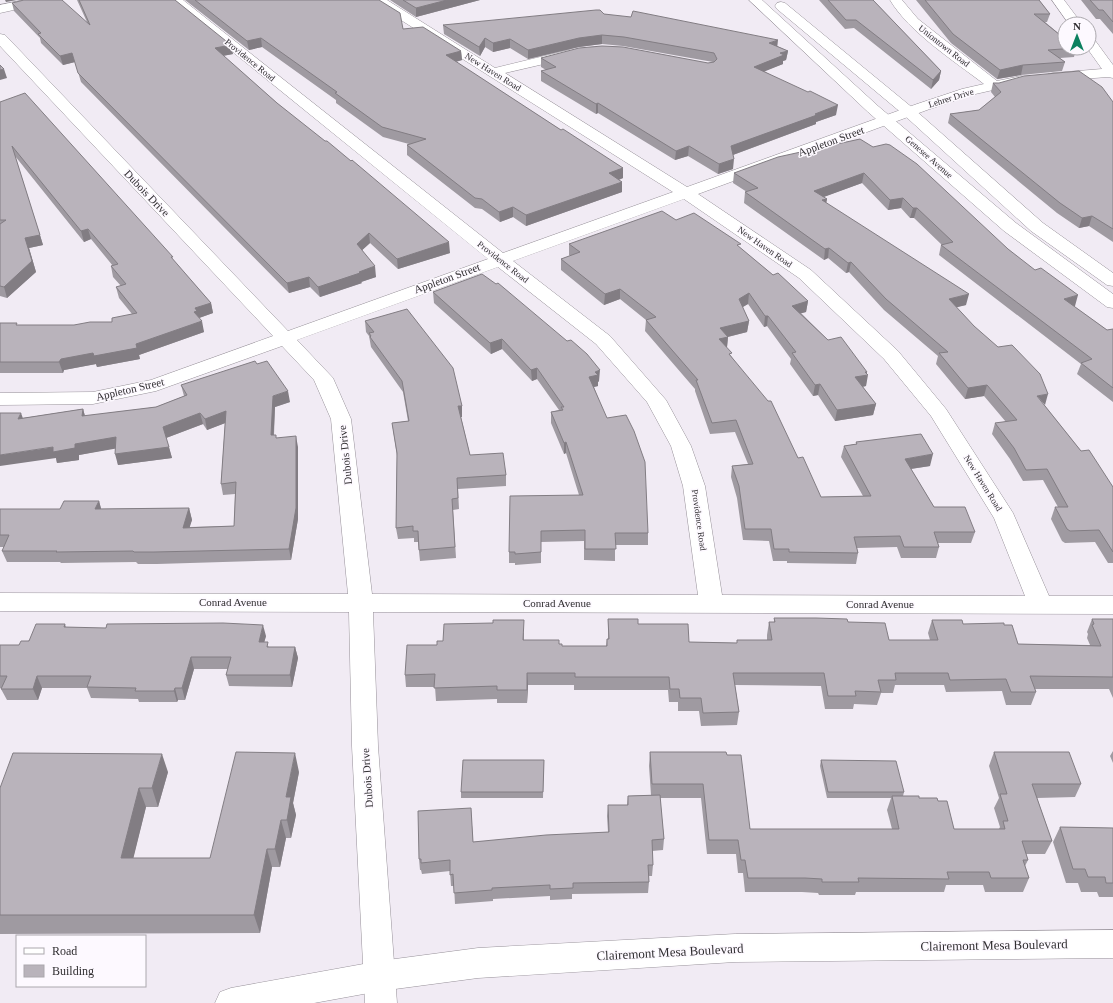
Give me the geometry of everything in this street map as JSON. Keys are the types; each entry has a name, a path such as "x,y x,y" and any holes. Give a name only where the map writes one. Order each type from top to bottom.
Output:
{"street":[{"path":"0,9 41,0"},
{"name":"Providence Road","path":"175,0 499,259 603,340 656,400 681,446 694,486 711,603"},
{"name":"New Haven Road","path":"378,0 686,193 805,274 891,355 939,413 1005,518 1042,605"},
{"name":"Genesee Avenue","path":"755,0 886,120 1010,227 1113,303"},
{"name":"Genesee Avenue","path":"774,0 909,112 1037,227 1113,281"},
{"name":"Uniontown Road","path":"896,0 902,10 913,22 996,87"},
{"path":"1058,0 1070,16"},
{"name":"Dubois Drive","path":"0,38 323,378 341,419 361,602 365,746 380,989"},
{"path":"494,72 579,52"},
{"path":"1097,52 1113,73"},
{"name":"Lehrer Drive","path":"886,120 967,92 996,87 1021,80 1084,74 1113,73"},
{"name":"Appleton Street","path":"0,399 93,398 156,385 499,259 886,120"},
{"name":"Conrad Avenue","path":"0,602 1113,605"},
{"name":"Clairemont Mesa Boulevard","path":"231,1003 380,989 478,963 735,948 1113,944"}],"building":[{"path":"24,0 62,0 90,25 79,0 175,0 231,45 215,48 277,103 351,161 352,160 449,242 397,259 369,233 357,244 375,266 359,272 360,273 318,287 309,277 287,283 78,73 72,53 60,56 38,34 41,33 12,3"},
{"path":"195,0 379,0 400,13 403,29 423,27 461,51 446,55 561,130 563,129 623,168 609,173 622,182 526,215 513,207 499,212 482,199 475,198 407,145 426,139 382,127 335,93 337,92 261,38 247,41"},
{"path":"403,0 447,0 416,8"},
{"path":"828,0 873,0 941,71 933,80 856,20 846,20"},
{"path":"925,0 1039,0 1050,14 1034,14 1057,33 1057,49 1048,50 1065,62 1023,65 1000,70 953,34"},
{"path":"1090,0 1113,0 1113,22 1103,10 1099,10"},
{"path":"600,10 604,14 631,17 633,11 778,40 769,43 788,51 780,53 784,55 754,67 808,92 810,91 838,105 815,114 817,115 731,146 734,159 719,164 689,146 676,151 598,103 596,104 541,71 556,67 541,58 579,48 602,46 623,47 708,63 714,62 717,59 714,53 624,37 602,35 579,38 528,50 510,39 493,43 485,38 479,47 443,25"},
{"path":"1079,71 1102,87 1113,102 1113,229 1092,216 1082,218 1060,203 950,114 979,110 1001,92 993,83 999,83 1024,76"},
{"path":"25,93 173,257 171,257 211,303 195,308 197,311 194,312 202,321 136,344 137,348 94,356 93,353 61,359 59,362 0,362 0,323 17,323 16,325 74,325 90,322 112,322 112,318 137,313 116,287 126,284 111,266 118,264 88,229 81,231 12,146 40,235 25,238 32,261 4,287 0,286 0,224 6,220 0,220 0,102"},
{"path":"860,139 873,147 886,144 890,145 917,164 1008,249 1035,270 1041,268 1078,295 1064,299 1107,330 1113,329 1113,388 1081,363 1092,359 941,245 953,242 917,208 913,208 903,198 890,200 864,173 814,191 827,199 822,200 969,294 949,299 974,326 998,347 1012,345 1040,374 1048,394 1037,396 1081,451 1089,450 1113,487 1113,552 1099,530 1070,531 1067,529 1055,507 1068,507 1047,469 1026,470 1014,448 995,423 1017,420 987,385 968,388 939,353 948,352 886,299 851,262 848,263 829,248 825,249 745,192 758,188 734,173 778,157"},
{"path":"662,211 676,220 694,213 741,244 737,245 773,275 778,273 808,301 792,306 828,340 841,337 867,372 865,372 868,375 855,377 876,404 837,410 820,384 815,385 792,353 796,352 768,316 765,316 749,293 739,299 749,321 720,328 728,337 719,339 732,353 729,354 768,401 771,401 798,458 803,457 821,497 871,496 844,446 857,444 856,442 921,434 933,454 905,459 934,507 965,507 975,532 934,532 939,547 904,547 900,536 854,537 858,553 789,552 789,549 774,549 771,529 745,529 739,486 732,466 753,464 736,420 712,423 696,380 698,380 646,320 656,317 620,289 605,294 561,259 580,252 569,244"},
{"path":"482,274 496,284 498,283 567,341 571,340 587,354 600,370 595,372 598,375 589,377 607,418 626,415 634,431 645,462 648,533 615,533 616,549 585,549 585,530 541,531 541,552 515,554 515,552 509,552 510,496 583,495 566,442 564,443 551,412 563,410 561,407 564,407 537,368 531,370 502,339 490,343 433,292"},
{"path":"407,309 453,368 462,406 458,406 470,455 503,453 506,475 457,478 458,498 452,499 455,547 419,550 418,531 413,531 413,526 396,528 397,453 392,423 409,421 402,381 370,337 371,336 369,333 374,332 365,321"},
{"path":"255,361 257,364 267,361 288,391 273,396 271,435 276,435 276,438 296,436 296,508 289,549 154,552 2,551 9,535 0,535 0,509 60,509 64,501 99,501 95,509 189,508 183,528 234,526 236,482 221,484 226,411 205,419 200,413 163,427 169,447 115,454 116,437 75,444 75,448 53,452 53,447 0,455 0,413 21,413 18,419 83,409 82,416 156,407 187,395 181,385"},
{"path":"774,618 847,619 848,622 885,623 889,640 938,640 932,620 962,620 963,624 1004,623 1004,625 1012,625 1018,644 1101,646 1092,625 1094,624 1092,619 1113,619 1113,677 1030,676 1036,692 1011,692 1006,679 950,680 948,673 895,673 896,680 878,680 881,692 855,691 856,696 828,696 824,673 733,673 739,712 703,713 701,698 680,698 679,689 670,689 669,677 575,677 575,673 527,673 527,690 497,690 497,686 434,688 435,674 405,675 407,645 437,645 437,641 443,641 444,624 493,623 493,620 524,620 523,640 559,640 559,644 562,644 562,646 607,646 607,639 609,639 608,619 638,619 638,624 688,624 689,642 737,643 737,640 772,640 769,622 775,622"},
{"path":"223,623 263,625 259,642 268,642 267,647 295,647 290,675 226,675 231,657 191,657 182,688 175,688 174,691 135,691 136,688 87,687 91,676 37,676 33,689 1,689 7,676 0,676 0,645 19,645 21,641 29,641 36,624 65,624 64,627 106,628 107,624"},
{"path":"236,752 295,753 286,797 291,797 287,820 281,820 275,849 267,849 254,915 0,915 0,788 13,753 162,754 152,788 139,788 121,858 210,858"},
{"path":"650,752 726,752 727,755 741,755 750,829 899,829 892,796 919,796 919,798 937,798 938,801 947,801 954,829 1005,829 1003,821 1008,821 1000,794 1007,794 994,752 1069,752 1081,784 1032,784 1052,841 1022,841 1028,860 1023,860 1029,878 991,878 989,872 947,872 949,879 858,878 859,882 822,882 822,879 805,878 748,878 745,860 741,860 738,840 709,840 703,784 652,784"},
{"path":"463,760 544,760 543,792 461,792"},
{"path":"821,760 896,761 904,792 828,792"},
{"path":"660,795 664,839 652,840 653,865 648,865 649,882 573,883 573,888 550,889 550,885 492,888 492,890 454,893 453,874 450,875 450,860 421,863 421,859 419,859 418,811 471,808 473,842 546,835 609,832 608,805 628,805 628,796"},
{"path":"1060,827 1113,828 1113,883 1106,883 1105,877 1088,877 1085,869 1073,869"}]}
